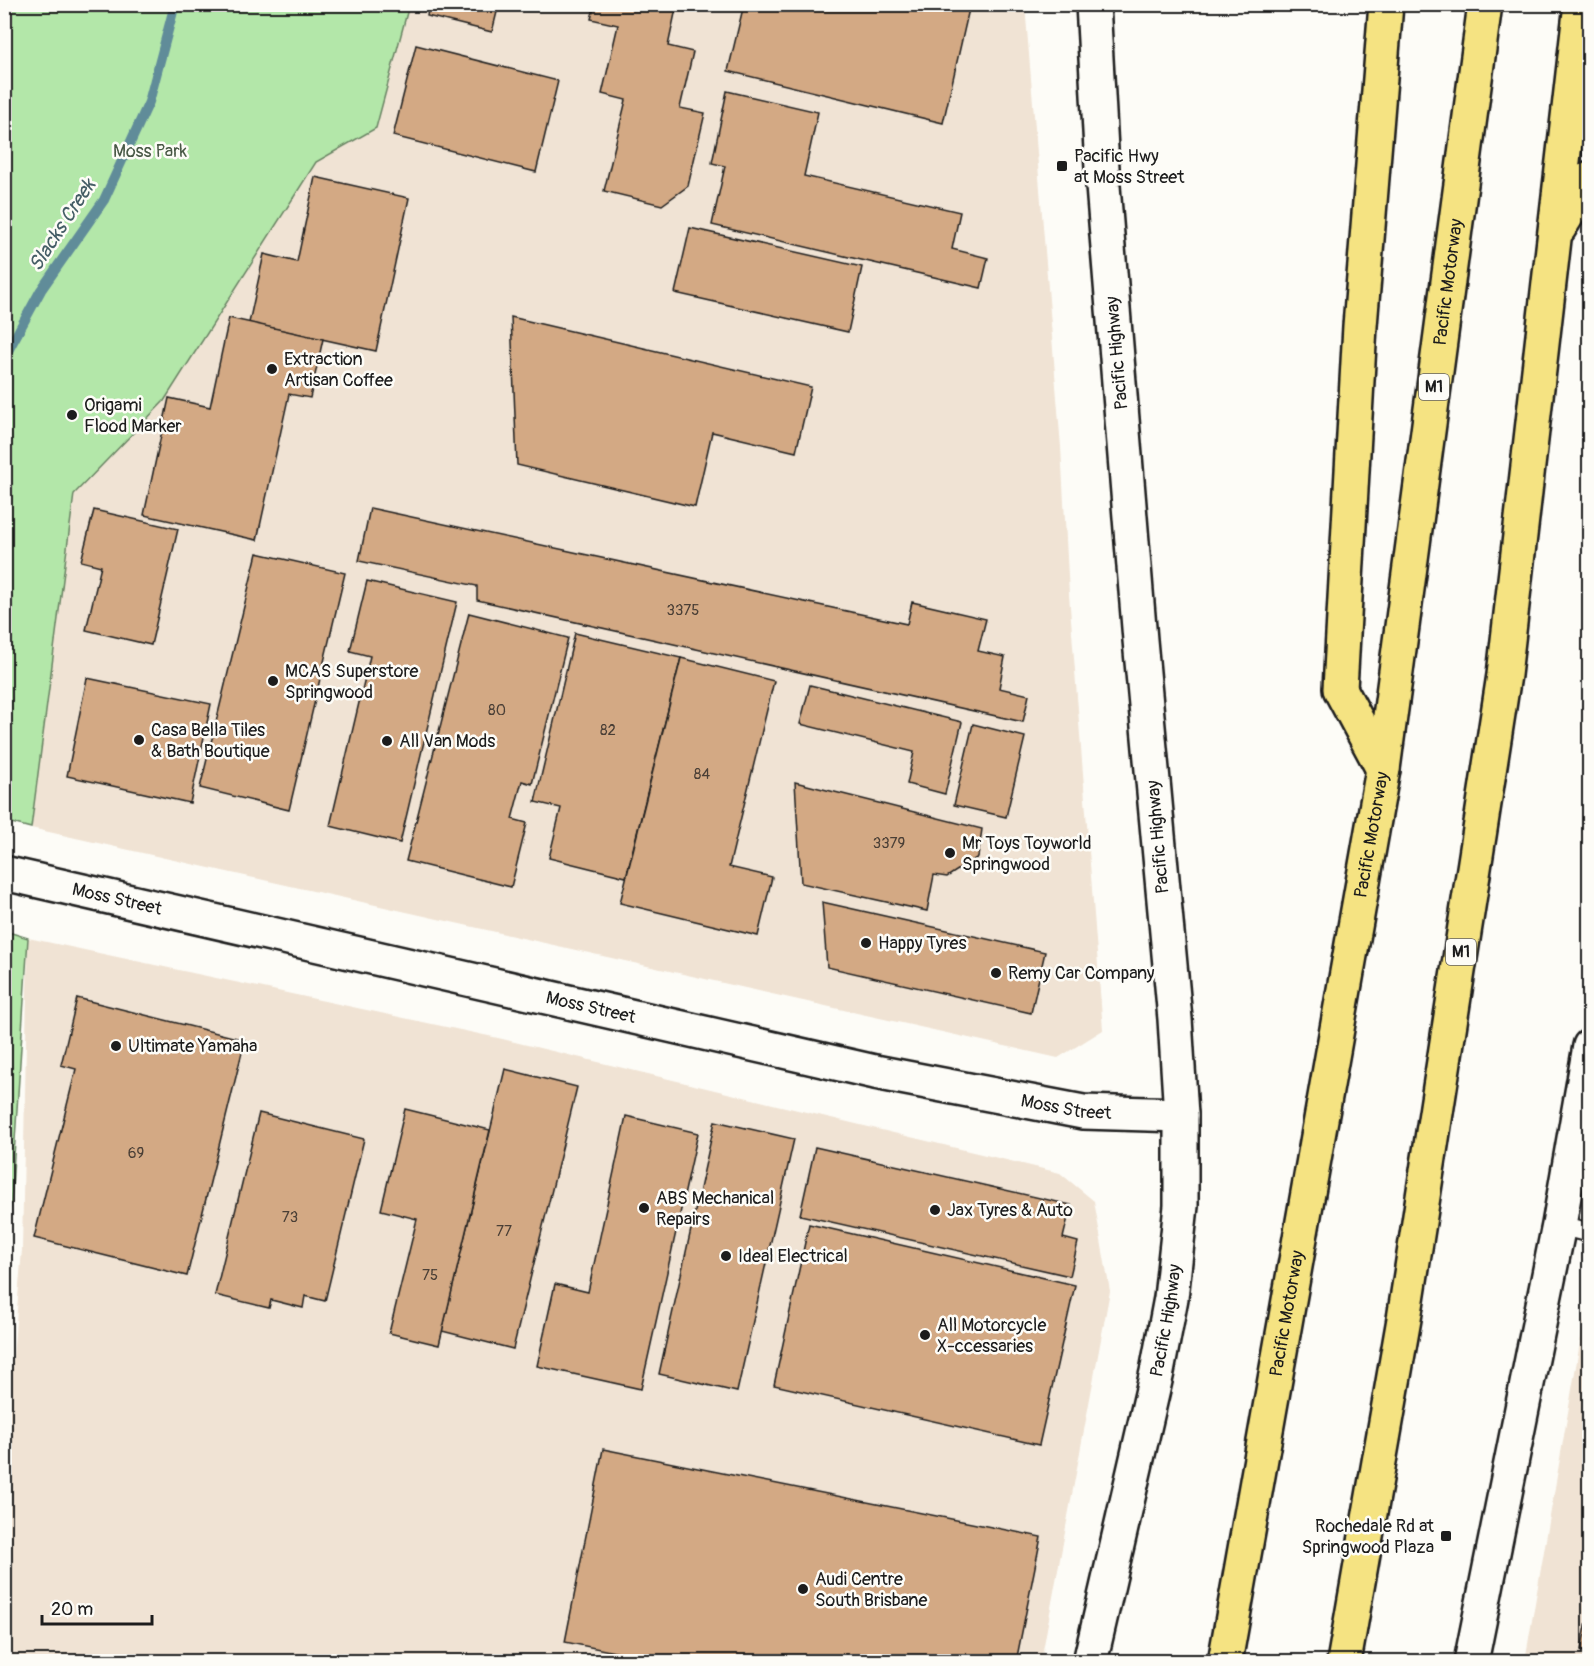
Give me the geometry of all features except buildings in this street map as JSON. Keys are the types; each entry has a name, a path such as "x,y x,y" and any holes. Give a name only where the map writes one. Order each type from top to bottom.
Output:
{"highway":[{"path":"1383,769 1340,689 1360,326 1386,4"},
{"name":"Pacific Motorway","path":"1226,1662 1383,769 1485,4"},
{"name":"M1","path":"1344,1662 1404,1318 1504,675 1581,4"},
{"path":"1553,239 1590,178"}],"street":[{"name":"Pacific Highway","path":"1090,1662 1152,1396 1171,1298 1181,1206 1181,1115 1175,1019 1140,640 1103,186 1093,4"},
{"name":"Moss Street","path":"4,873 875,1072 1083,1113 1181,1115"},
{"path":"1471,1662 1574,1229 1590,1046"}],"shaded area":[{"path":"409,5 1025,5 1061,447 1069,594 1103,1030 1058,1058 31,828 74,494 164,401 316,162 376,128"},
{"path":"28,938 498,1038 1060,1173 1094,1201 1110,1291 1041,1661 5,1662 4,1465 22,1250"},
{"path":"1589,1291 1589,1661 1525,1661"}],"green space":[{"name":"Moss Park","path":"4,5 409,5 376,128 316,162 164,401 74,494 31,828 4,821"},
{"path":"4,931 28,938 5,1296"}],"waterway":[{"name":"Slacks Creek","path":"4,358 41,290 104,200 149,102 175,4"}],"place":[{"name":"Pacific Hwy at Moss Street","path":"1062,166"},
{"name":"Extraction Artisan Coffee","path":"272,369"},
{"name":"Origami Flood Marker","path":"72,415"},
{"name":"MCAS Superstore Springwood","path":"273,681"},
{"name":"Casa Bella Tiles & Bath Boutique","path":"139,740"},
{"name":"All Van Mods","path":"387,741"},
{"name":"Mr Toys Toyworld Springwood","path":"950,853"},
{"name":"Happy Tyres","path":"866,943"},
{"name":"Remy Car Company","path":"996,973"},
{"name":"Ultimate Yamaha","path":"116,1046"},
{"name":"ABS Mechanical Repairs","path":"644,1208"},
{"name":"Jax Tyres & Auto","path":"935,1210"},
{"name":"Ideal Electrical","path":"726,1256"},
{"name":"All Motorcycle X-ccessaries","path":"925,1335"},
{"name":"Rochedale Rd at Springwood Plaza","path":"1446,1536"},
{"name":"Audi Centre South Brisbane","path":"803,1589"}]}
